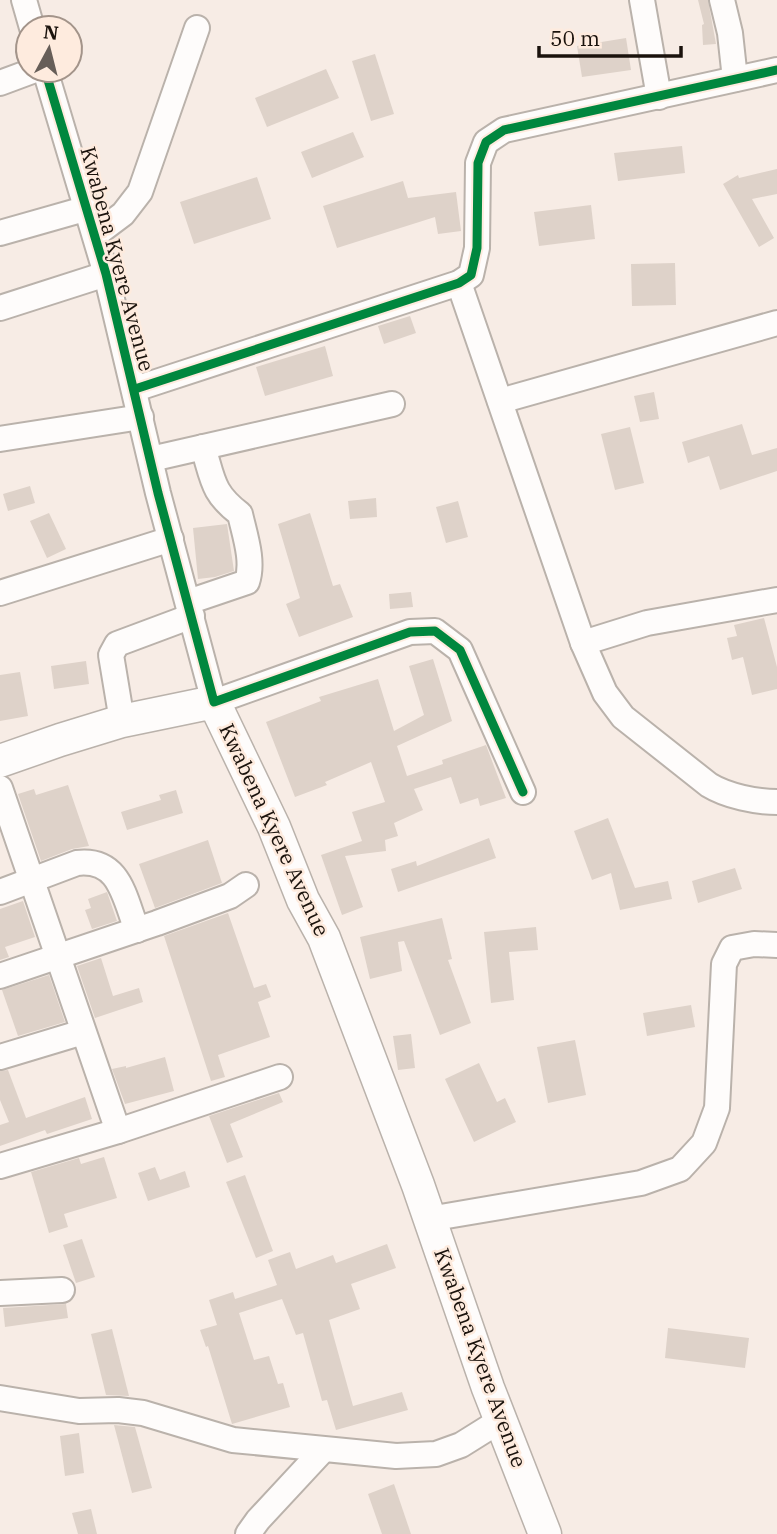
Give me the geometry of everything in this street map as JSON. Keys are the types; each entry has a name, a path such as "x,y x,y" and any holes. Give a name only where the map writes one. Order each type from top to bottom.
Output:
{"main road":[{"path":"0,761 122,721 214,702"},
{"name":"Kwabena Kyere Avenue","path":"214,702 274,827 303,900 324,938 545,1534"}],"street":[{"path":"642,0 659,97"},
{"path":"722,0 730,33 735,79"},
{"path":"95,235 123,214 140,192 197,28"},
{"path":"135,389 459,283 471,275 477,248 478,163 486,142 504,130 777,70"},
{"name":"Kwabena Kyere Avenue","path":"49,84 106,274 214,702"},
{"path":"0,233 88,208"},
{"path":"0,308 106,274"},
{"path":"459,283 583,643 605,693 623,717 718,790 758,802 777,802"},
{"path":"500,401 777,323"},
{"path":"151,459 393,404"},
{"path":"0,439 141,417"},
{"path":"122,721 111,655 117,643 247,582 250,559 240,514 223,501 217,491 203,447"},
{"path":"0,593 171,539"},
{"path":"583,643 647,623 777,600"},
{"path":"214,702 410,632 435,631 460,650 523,792"},
{"path":"0,788 117,1131"},
{"path":"0,892 76,863 103,865 115,874 136,930"},
{"path":"0,976 230,896 246,885"},
{"path":"429,1219 641,1183 680,1169 704,1143 718,1108 723,964 732,948 754,944 777,945"},
{"path":"0,1058 83,1032"},
{"path":"0,1166 280,1077"},
{"path":"0,1293 62,1290"},
{"path":"0,1398 79,1411 118,1410 143,1413 233,1440 396,1456 436,1454 461,1446 501,1420"},
{"path":"248,1534 323,1450"}],"building":[{"path":"698,0 708,0 716,44 703,45 704,24"},
{"path":"626,38 631,70 582,77 577,46"},
{"path":"375,54 394,114 371,121 352,61"},
{"path":"326,69 339,98 267,127 255,98"},
{"path":"353,132 364,157 312,178 301,152"},
{"path":"682,146 685,173 618,181 614,153"},
{"path":"777,169 777,194 752,199 774,238 759,247 723,184 738,175 739,178"},
{"path":"257,177 271,219 194,244 180,202"},
{"path":"403,181 408,198 456,192 461,231 438,234 435,217 337,248 323,206"},
{"path":"591,205 595,239 539,246 534,212"},
{"path":"675,263 676,305 632,306 631,264"},
{"path":"410,316 416,333 384,344 378,326"},
{"path":"325,346 333,376 265,396 256,367"},
{"path":"654,392 659,419 640,422 634,396"},
{"path":"742,424 752,455 777,448 777,471 720,490 709,456 688,463 682,442"},
{"path":"630,427 644,483 615,490 601,434"},
{"path":"30,486 35,503 8,511 3,494"},
{"path":"376,498 377,517 350,519 348,501"},
{"path":"458,501 468,537 446,543 436,507"},
{"path":"49,513 66,549 47,558 30,521"},
{"path":"310,513 333,586 340,584 353,617 299,637 286,604 300,598 278,524"},
{"path":"227,524 234,571 198,579 193,528"},
{"path":"411,592 413,607 390,609 389,594"},
{"path":"764,618 777,667 777,689 752,695 743,657 732,660 727,638 737,636 734,625"},
{"path":"433,659 452,721 397,746 407,776 443,764 442,760 486,745 506,798 480,806 478,798 460,804 451,777 414,789 423,810 394,823 398,836 385,840 386,851 345,856 363,907 342,915 321,855 362,841 352,812 385,802 371,762 325,782 327,785 295,797 266,722 321,701 319,697 378,679 394,731 424,715 409,666"},
{"path":"86,661 89,684 54,689 51,666"},
{"path":"20,672 28,716 0,721 0,675"},
{"path":"68,785 89,846 72,849 41,861 18,794 34,789 36,795"},
{"path":"176,790 183,813 127,830 121,812 161,800 159,795"},
{"path":"608,818 635,888 668,881 672,899 620,910 611,873 592,880 574,831"},
{"path":"489,838 496,858 398,892 391,869 416,861 417,866"},
{"path":"208,840 222,883 155,908 139,864"},
{"path":"735,868 742,889 698,903 692,881"},
{"path":"107,892 117,921 92,929 85,910 91,908 88,899"},
{"path":"23,901 35,937 5,947 9,957 0,960 0,909"},
{"path":"228,913 254,988 266,984 271,997 258,1002 270,1037 218,1055 225,1077 211,1081 164,936"},
{"path":"442,918 452,959 448,960 471,1023 440,1035 404,941 398,942 402,971 370,979 360,937"},
{"path":"536,927 538,950 509,952 514,1000 491,1003 484,932"},
{"path":"101,958 113,996 139,988 143,1002 95,1018 77,966"},
{"path":"49,975 65,1022 18,1036 2,990"},
{"path":"691,1005 695,1027 647,1036 643,1013"},
{"path":"411,1034 415,1068 398,1070 393,1036"},
{"path":"575,1040 586,1095 548,1103 537,1047"},
{"path":"165,1057 174,1091 125,1104 112,1069 126,1068"},
{"path":"479,1063 497,1102 505,1098 516,1122 474,1142 445,1079"},
{"path":"8,1070 26,1118 85,1097 92,1119 47,1134 45,1130 0,1146 0,1125 9,1122 0,1100 0,1071"},
{"path":"279,1093 283,1102 230,1124 243,1157 227,1163 209,1116"},
{"path":"104,1157 117,1198 64,1214 68,1227 49,1233 31,1172 79,1158 81,1164"},
{"path":"155,1167 160,1180 185,1171 190,1187 148,1201 138,1173"},
{"path":"245,1175 273,1251 256,1258 226,1182"},
{"path":"82,1239 95,1277 76,1283 63,1245"},
{"path":"387,1244 396,1268 351,1284 360,1309 329,1320 353,1406 402,1392 408,1410 336,1430 327,1400 322,1401 303,1333 296,1335 282,1299 239,1313 254,1360 269,1356 278,1384 283,1383 290,1407 232,1424 208,1346 206,1347 200,1330 217,1325 209,1300 233,1292 235,1299 277,1285 268,1260 290,1252 296,1269 333,1255 336,1263"},
{"path":"66,1304 68,1318 5,1327 3,1308"},
{"path":"668,1328 749,1338 745,1368 665,1358"},
{"path":"112,1329 129,1396 106,1395 91,1334"},
{"path":"114,1425 135,1427 152,1488 132,1493"},
{"path":"79,1433 84,1473 65,1476 60,1436"},
{"path":"394,1484 411,1534 382,1534 368,1494"},
{"path":"91,1509 97,1534 78,1534 72,1513"}],"cycle path":[{"path":"135,389 459,283 471,275 477,248 478,163 486,142 504,130 777,70"},
{"path":"49,84 106,274 158,493 214,702 410,632 435,631 460,650 523,792"}]}
